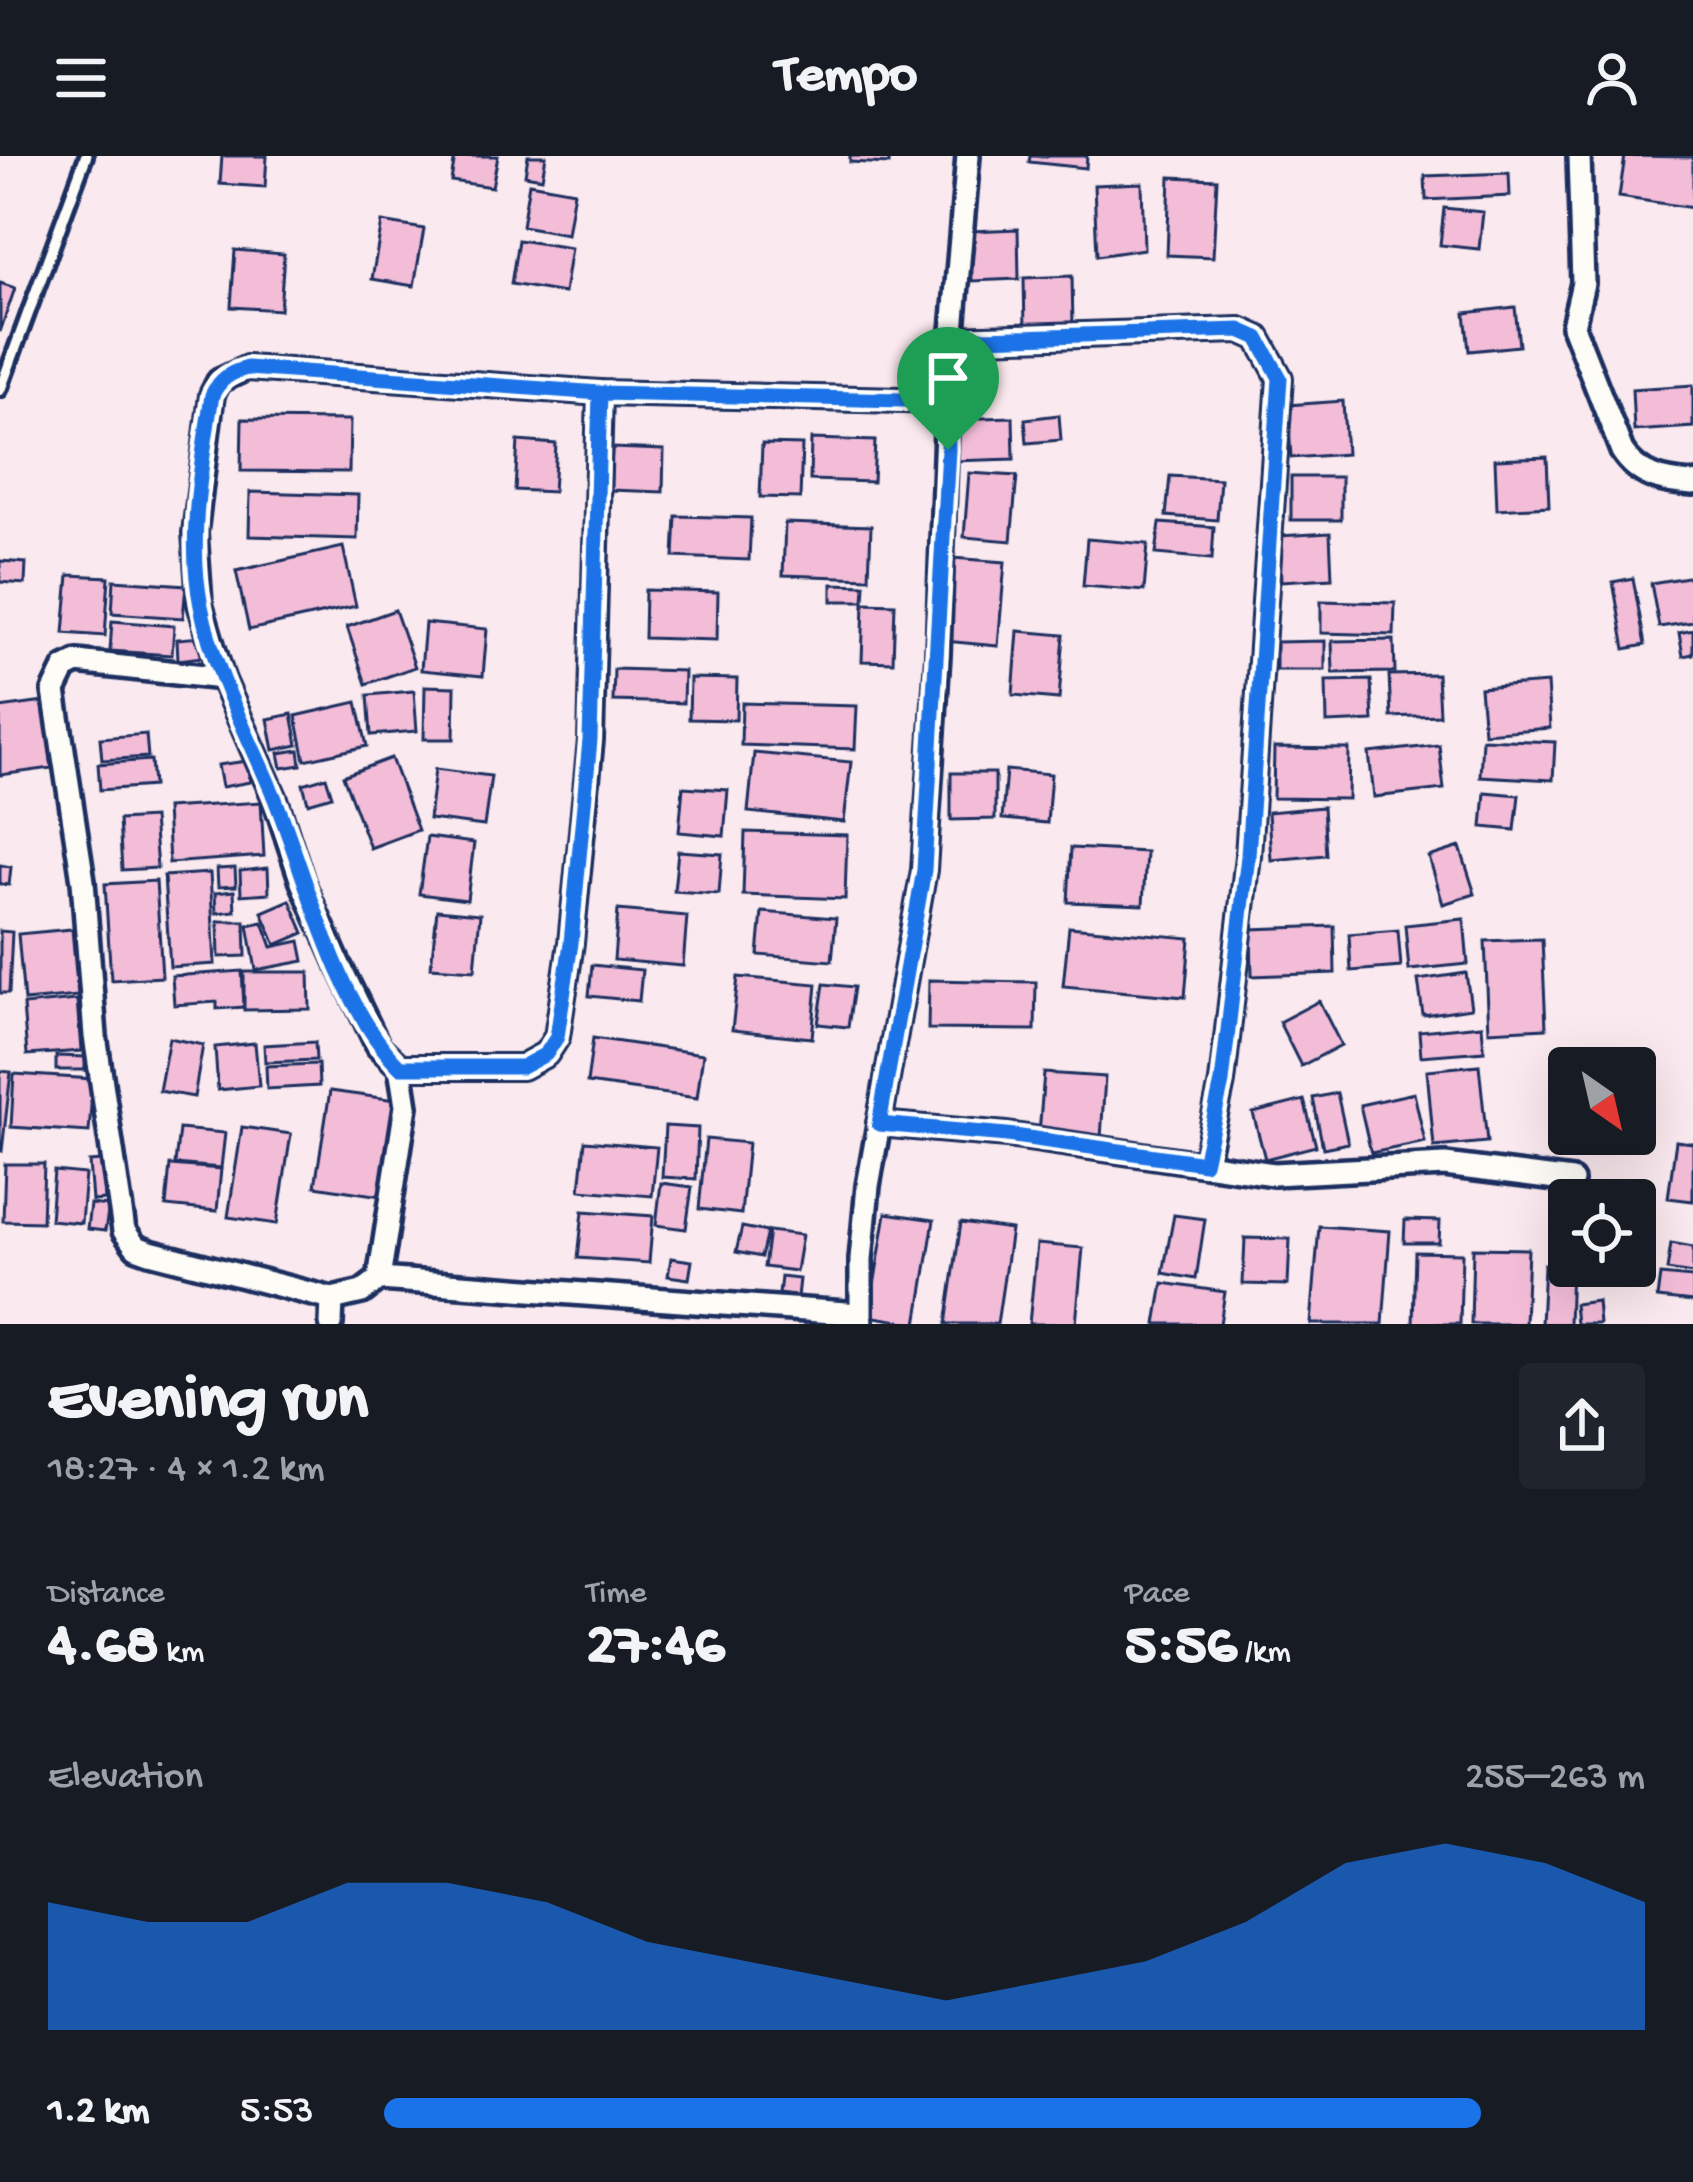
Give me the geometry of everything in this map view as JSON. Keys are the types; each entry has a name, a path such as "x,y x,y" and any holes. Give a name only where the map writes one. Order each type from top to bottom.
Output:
{"street":[{"path":"222,678 77,662 65,668 54,691 85,902 95,1036 124,1231 136,1247 332,1299 362,1292 379,1279 861,1319 861,1258 879,1124 924,870 947,401 968,156"},
{"path":"1579,156 1583,283 1573,326 1577,339 1622,452 1634,469 1654,478 1693,484"},
{"path":"952,339 1240,330 1258,338 1280,378 1248,856 1222,1082 1204,1163"},
{"path":"379,1279 406,1106 400,1067 378,1046 302,882 275,799 222,678 200,604 195,533 212,395 219,381 247,368 600,393 947,401"},
{"path":"400,1067 522,1067 546,1054 557,1037 571,943 592,719 600,393"},
{"path":"879,1124 1007,1135 1273,1174 1445,1165 1556,1179"},
{"path":"331,1324 332,1299"}],"lane":[{"path":"0,390 86,156"}],"building":[{"path":"222,156 267,156 265,187 220,184"},
{"path":"455,156 498,156 492,187 451,181"},
{"path":"528,156 546,156 542,178 525,175"},
{"path":"850,156 889,156 889,164 850,162"},
{"path":"1030,156 1087,156 1086,168 1029,162"},
{"path":"1625,156 1693,157 1693,208 1619,197"},
{"path":"1509,173 1510,196 1426,200 1425,176"},
{"path":"1170,177 1217,179 1213,257 1167,255"},
{"path":"529,183 574,191 567,234 522,226"},
{"path":"1142,183 1144,249 1097,256 1094,185"},
{"path":"1444,208 1483,212 1479,249 1440,245"},
{"path":"382,222 424,229 414,286 372,279"},
{"path":"1018,229 1019,279 972,281 971,231"},
{"path":"518,240 571,248 564,293 511,284"},
{"path":"235,250 284,254 280,310 231,307"},
{"path":"1072,276 1073,327 1025,329 1024,278"},
{"path":"0,283 15,288 0,332"},
{"path":"1515,307 1519,346 1469,351 1465,313"},
{"path":"1693,385 1693,427 1634,431 1632,389"},
{"path":"1343,401 1346,454 1291,458 1288,405"},
{"path":"1059,415 1061,440 1027,443 1025,419"},
{"path":"1013,417 1014,459 953,461 951,419"},
{"path":"242,419 350,420 349,472 241,471"},
{"path":"811,439 875,441 873,482 810,480"},
{"path":"518,441 556,444 553,492 515,490"},
{"path":"762,444 802,445 800,498 760,497"},
{"path":"612,448 664,450 663,492 610,490"},
{"path":"1547,457 1549,506 1497,509 1495,459"},
{"path":"969,473 1017,476 1011,541 964,537"},
{"path":"1170,476 1220,479 1217,520 1166,516"},
{"path":"1291,477 1341,477 1341,520 1291,520"},
{"path":"250,492 358,495 357,539 249,536"},
{"path":"676,516 751,518 749,560 674,557"},
{"path":"785,523 871,526 869,578 783,575"},
{"path":"1160,523 1214,527 1212,559 1156,554"},
{"path":"1330,533 1332,578 1281,581 1279,536"},
{"path":"1087,539 1148,544 1144,591 1083,586"},
{"path":"343,547 356,606 249,630 236,571"},
{"path":"952,558 1005,562 998,646 944,641"},
{"path":"0,561 26,563 25,584 0,582"},
{"path":"69,575 109,577 105,636 64,633"},
{"path":"1693,576 1693,622 1659,627 1651,583"},
{"path":"1633,578 1645,645 1625,649 1613,582"},
{"path":"114,580 186,585 183,618 112,613"},
{"path":"832,584 865,585 864,601 832,601"},
{"path":"645,590 718,592 717,640 644,638"},
{"path":"1321,601 1395,603 1394,635 1321,633"},
{"path":"864,603 895,604 893,662 862,661"},
{"path":"395,610 415,667 366,684 347,627"},
{"path":"112,621 174,626 172,655 110,651"},
{"path":"425,623 487,629 483,676 421,670"},
{"path":"1693,630 1693,654 1683,656 1679,633"},
{"path":"1018,631 1064,635 1059,699 1013,695"},
{"path":"201,637 202,657 178,660 177,639"},
{"path":"1394,640 1395,672 1333,673 1332,641"},
{"path":"1325,641 1325,670 1276,670 1276,642"},
{"path":"614,669 684,671 683,703 613,701"},
{"path":"1437,674 1439,715 1391,717 1389,675"},
{"path":"690,678 737,679 736,720 689,719"},
{"path":"1371,680 1373,721 1327,723 1326,681"},
{"path":"1547,683 1550,728 1484,733 1480,688"},
{"path":"425,686 455,687 454,739 424,739"},
{"path":"414,691 417,731 371,735 368,695"},
{"path":"44,702 52,768 0,775 0,708"},
{"path":"357,702 367,746 305,760 296,716"},
{"path":"742,703 857,706 855,749 741,745"},
{"path":"292,714 298,745 274,750 268,719"},
{"path":"146,734 148,757 102,760 100,738"},
{"path":"1482,739 1555,742 1553,780 1480,776"},
{"path":"1439,745 1444,789 1374,797 1369,753"},
{"path":"1274,748 1349,749 1348,799 1273,798"},
{"path":"299,750 301,765 282,768 279,753"},
{"path":"754,753 851,762 844,822 748,812"},
{"path":"391,758 418,830 370,848 343,776"},
{"path":"151,760 153,786 100,790 98,764"},
{"path":"247,761 250,782 222,787 218,765"},
{"path":"435,769 491,776 484,826 429,819"},
{"path":"1006,770 1051,774 1047,823 1002,819"},
{"path":"951,773 995,773 995,819 951,820"},
{"path":"326,777 332,796 308,803 303,784"},
{"path":"683,787 728,790 724,836 679,832"},
{"path":"1485,792 1519,795 1515,830 1482,827"},
{"path":"261,802 264,856 169,863 166,808"},
{"path":"1323,807 1326,855 1271,860 1268,812"},
{"path":"153,818 157,868 122,870 119,820"},
{"path":"745,832 847,835 845,899 743,895"},
{"path":"427,837 474,843 467,900 419,894"},
{"path":"1460,847 1475,894 1443,904 1429,857"},
{"path":"1071,848 1146,852 1143,905 1068,902"},
{"path":"678,851 722,854 719,894 674,891"},
{"path":"0,865 11,867 9,885 0,884"},
{"path":"235,868 236,886 218,887 217,869"},
{"path":"268,868 269,893 241,895 240,871"},
{"path":"210,873 215,964 170,967 164,876"},
{"path":"156,881 162,977 111,980 105,884"},
{"path":"234,891 235,911 216,913 215,893"},
{"path":"290,900 304,933 276,945 262,912"},
{"path":"437,910 480,914 475,970 431,967"},
{"path":"618,910 687,916 683,966 614,960"},
{"path":"762,912 836,918 832,961 758,955"},
{"path":"1464,919 1468,964 1409,970 1405,925"},
{"path":"218,921 245,921 246,956 219,957"},
{"path":"263,922 272,947 300,941 304,961 256,970 248,925"},
{"path":"1334,926 1335,973 1252,976 1251,929"},
{"path":"1069,927 1190,938 1185,997 1063,986"},
{"path":"72,929 78,996 24,1001 18,934"},
{"path":"1398,930 1401,967 1351,971 1349,934"},
{"path":"0,931 12,932 9,993 0,993"},
{"path":"1542,939 1546,1028 1489,1031 1485,941"},
{"path":"592,965 642,970 639,1001 589,996"},
{"path":"242,971 244,1007 217,1009 217,1002 174,1005 172,976"},
{"path":"244,972 309,972 310,1009 244,1010"},
{"path":"1466,973 1471,1008 1423,1015 1418,980"},
{"path":"738,977 817,984 812,1038 732,1030"},
{"path":"929,980 1036,982 1035,1030 928,1029"},
{"path":"824,984 854,987 848,1027 818,1024"},
{"path":"77,1000 81,1051 27,1055 23,1005"},
{"path":"1319,1001 1341,1045 1301,1066 1279,1022"},
{"path":"1482,1025 1484,1051 1421,1056 1419,1031"},
{"path":"169,1038 203,1045 194,1097 159,1091"},
{"path":"593,1038 703,1054 697,1098 587,1083"},
{"path":"315,1042 316,1060 265,1062 264,1045"},
{"path":"255,1043 259,1086 218,1090 215,1047"},
{"path":"56,1056 85,1057 85,1070 56,1070"},
{"path":"318,1064 319,1086 267,1089 266,1066"},
{"path":"1479,1065 1487,1142 1434,1147 1427,1070"},
{"path":"0,1071 11,1072 2,1151 0,1150"},
{"path":"1044,1073 1105,1077 1101,1138 1039,1134"},
{"path":"14,1074 93,1079 89,1132 11,1127"},
{"path":"330,1091 396,1100 381,1196 315,1186"},
{"path":"1337,1093 1348,1143 1323,1148 1313,1098"},
{"path":"1414,1093 1425,1142 1371,1153 1360,1105"},
{"path":"1304,1100 1316,1146 1265,1159 1253,1113"},
{"path":"665,1126 698,1128 696,1179 662,1177"},
{"path":"242,1127 291,1134 277,1224 228,1217"},
{"path":"179,1129 225,1133 221,1168 175,1164"},
{"path":"706,1139 748,1143 741,1214 699,1209"},
{"path":"585,1141 657,1147 652,1196 580,1190"},
{"path":"1676,1141 1693,1143 1693,1201 1668,1198"},
{"path":"102,1161 105,1200 92,1201 89,1162"},
{"path":"5,1164 44,1164 42,1222 3,1221"},
{"path":"170,1165 221,1169 217,1211 166,1206"},
{"path":"54,1171 85,1174 81,1223 50,1220"},
{"path":"661,1183 692,1187 686,1229 656,1225"},
{"path":"90,1204 109,1206 105,1231 87,1229"},
{"path":"583,1211 653,1216 649,1263 578,1258"},
{"path":"886,1213 934,1220 917,1324 869,1316"},
{"path":"1174,1215 1205,1219 1196,1279 1163,1273"},
{"path":"1405,1220 1440,1221 1439,1243 1404,1243"},
{"path":"961,1223 1011,1230 997,1324 946,1324"},
{"path":"1319,1226 1390,1231 1383,1324 1311,1324"},
{"path":"742,1227 767,1232 761,1257 736,1252"},
{"path":"769,1231 802,1235 796,1271 764,1267"},
{"path":"1245,1238 1290,1239 1288,1285 1243,1284"},
{"path":"1671,1243 1693,1247 1693,1274 1667,1270"},
{"path":"1037,1244 1083,1248 1076,1324 1029,1324"},
{"path":"1473,1248 1528,1249 1525,1324 1471,1324"},
{"path":"1415,1252 1462,1253 1460,1324 1413,1324"},
{"path":"671,1258 692,1261 689,1279 668,1276"},
{"path":"1544,1264 1548,1264 1548,1287 1570,1287 1569,1324 1541,1324"},
{"path":"1660,1275 1693,1278 1693,1302 1657,1298"},
{"path":"781,1277 799,1279 797,1297 779,1294"},
{"path":"1163,1283 1225,1292 1220,1324 1156,1324"},
{"path":"1597,1301 1599,1324 1576,1324 1574,1304"}],"route":[{"path":"948,450 924,870 879,1124 1007,1135 1204,1163 1222,1082 1248,856 1280,378 1258,338 1240,330 952,339 947,401 773,397 600,393 595,482 596,658 586,808 557,1037 546,1054 522,1067 400,1067 378,1046 302,882 275,799 222,678 200,604 195,533 212,395 219,381 247,368 600,393 947,401 948,450"}]}
